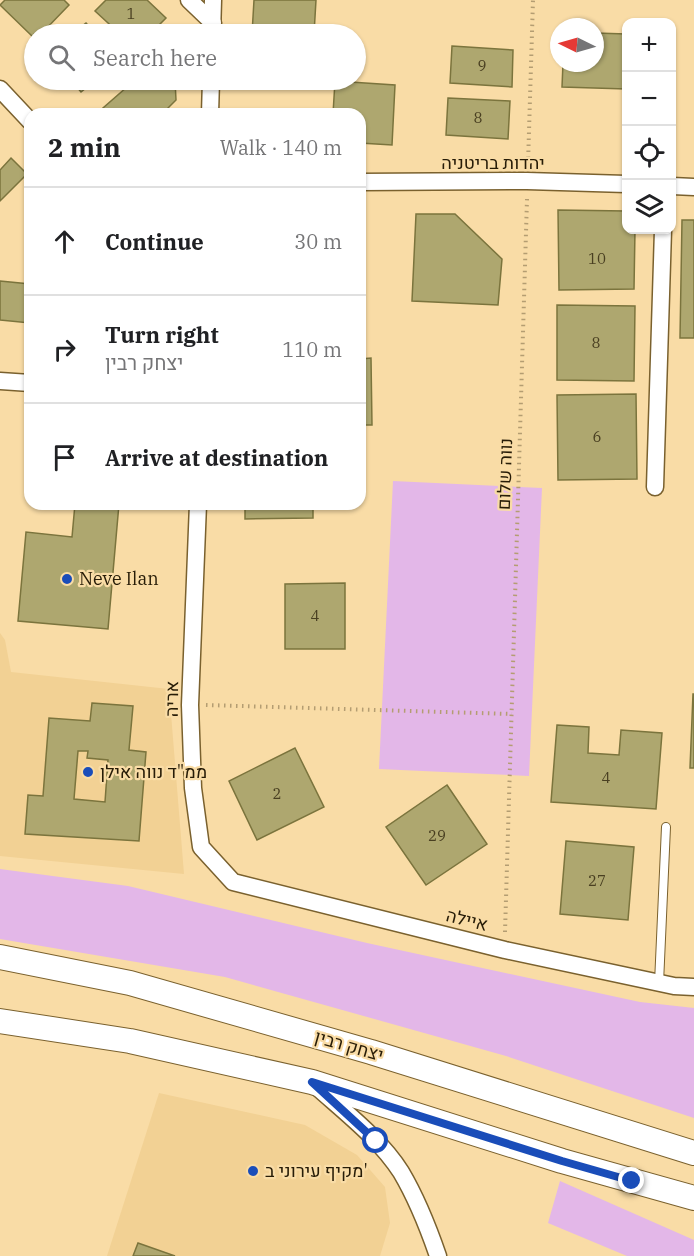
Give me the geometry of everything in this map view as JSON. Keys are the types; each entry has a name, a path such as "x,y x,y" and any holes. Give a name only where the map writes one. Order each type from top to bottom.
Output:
{"main road":[{"name":"יצחק רבין","path":"0,957 142,987 371,1052 694,1153"},
{"path":"0,1021 130,1041 312,1082 562,1161 694,1198"},
{"path":"632,1181 694,1207"}],"street":[{"path":"189,0 208,24"},
{"path":"212,24 213,0"},
{"path":"0,89 24,115"},
{"path":"210,108 211,90"},
{"name":"יהדות בריטניה","path":"366,182 527,181 622,184"},
{"path":"676,186 694,187"},
{"path":"655,487 663,234"},
{"path":"0,381 24,383"},
{"name":"אריה","path":"198,510 190,705 193,788 201,847 233,882"},
{"name":"איילה","path":"233,882 505,950 659,983 694,987"},
{"path":"312,1082 376,1141 400,1170 421,1210 438,1256"}],"lane":[{"path":"659,983 666,827"}],"path":[{"name":"נווה שלום","path":"505,950 533,0"},
{"path":"190,705 512,714"}],"shaded area":[{"path":"393,481 542,488 529,776 379,769"},
{"name":"ממ\"ד נווה אילן","path":"0,633 5,640 11,672 169,689 184,874 0,856"},
{"path":"0,869 128,886 367,943 640,1002 694,1008 694,1118 506,1056 225,977 0,939"},
{"name":"מקיף עירוני ב'","path":"159,1093 305,1125 357,1155 385,1187 390,1223 380,1256 107,1256"},
{"path":"560,1181 694,1240 694,1256 627,1256 548,1223"}],"building":[{"path":"5,0 64,0 69,5 51,24 24,24 24,28 0,5"},
{"path":"106,0 147,0 166,18 160,24 109,24 95,11"},
{"path":"254,0 316,0 315,24 253,24"},
{"path":"604,33 622,34 622,89 562,87 563,72 604,72"},
{"path":"452,46 513,50 512,87 450,83"},
{"path":"366,83 395,85 392,145 366,143 366,108 333,108 334,90 366,90"},
{"path":"124,90 176,90 176,100 168,108 103,108"},
{"path":"448,98 510,101 508,139 446,135"},
{"path":"11,158 24,171 24,177 0,201 0,170"},
{"path":"558,210 622,211 622,234 635,234 634,289 559,290"},
{"path":"416,214 455,214 502,259 498,305 412,301"},
{"path":"682,220 694,220 694,338 680,338"},
{"path":"0,281 24,283 24,322 0,320"},
{"path":"557,305 635,306 634,381 557,380"},
{"path":"366,358 371,358 372,425 366,425"},
{"path":"636,394 637,479 558,480 557,395"},
{"name":"Neve Ilan","path":"74,510 118,510 108,629 18,621 26,532 72,537"},
{"path":"245,510 313,510 313,518 245,519"},
{"path":"345,583 345,649 285,649 285,584"},
{"path":"693,694 694,768 690,768"},
{"path":"92,703 133,706 129,750 146,752 139,841 25,834 28,795 43,796 49,718 90,721","holes":["78,751 88,751 87,758 108,760 105,802 74,799"]},
{"path":"557,725 589,727 588,753 619,755 621,730 662,733 656,809 551,802"},
{"path":"295,748 324,807 257,840 229,781"},
{"path":"447,785 487,844 426,885 386,827"},
{"path":"566,841 634,847 628,920 560,914"},
{"path":"138,1243 175,1256 133,1256"}],"place":[{"name":"Neve Ilan","path":"67,579"},
{"name":"ממ\"ד נווה אילן","path":"88,772"},
{"name":"מקיף עירוני ב'","path":"253,1171"}],"route":[{"path":"376,1141 312,1082 632,1181"}]}
